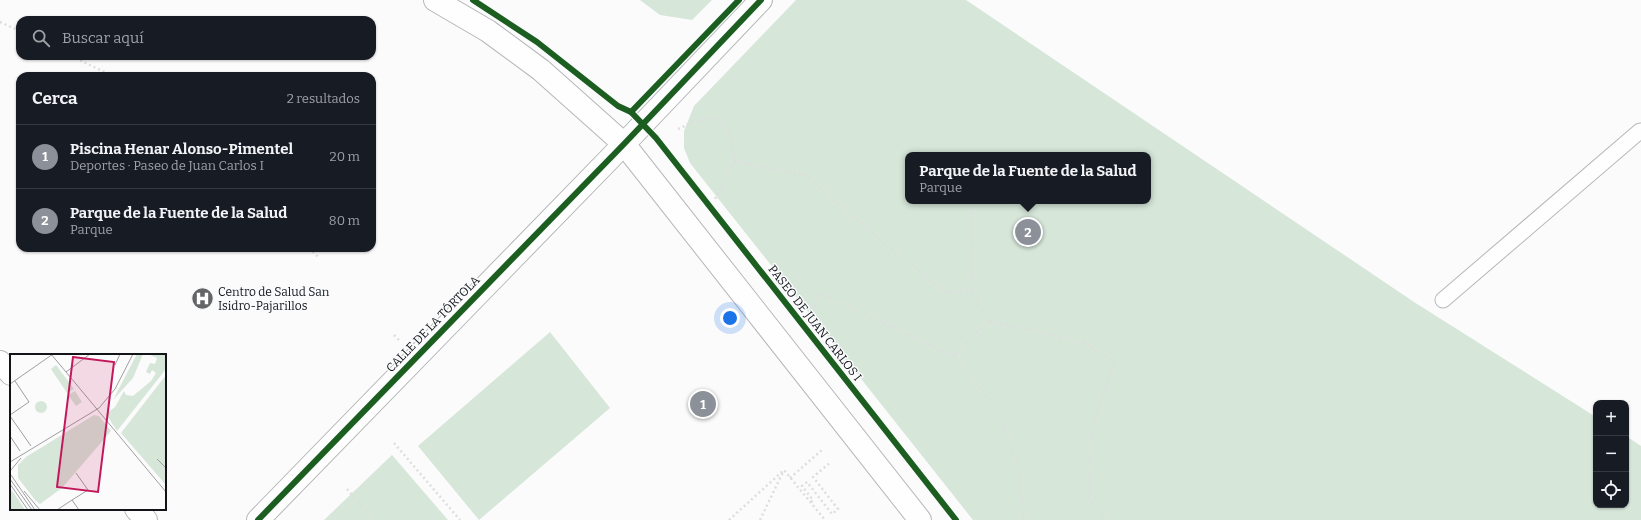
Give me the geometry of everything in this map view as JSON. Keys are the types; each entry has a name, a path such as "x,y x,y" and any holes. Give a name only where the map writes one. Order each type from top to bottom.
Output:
{"street":[{"path":"434,0 488,31 541,70 624,144 920,520"},
{"name":"CALLE DE LA TÓRTOLA","path":"258,520 624,144 761,0"},
{"path":"0,362 10,373"},
{"path":"137,510 146,520"}],"lane":[{"path":"1443,300 1640,131 1641,132"}],"path":[{"path":"0,22 16,29"},
{"path":"79,60 105,72"},
{"path":"678,129 698,120 716,118 729,130 736,161 714,201"},
{"path":"736,161 808,176 880,240 946,293 971,290"},
{"path":"973,208 971,290 988,321 1085,343 1114,362 1091,434 1089,498 1106,520"},
{"path":"313,252 318,257"},
{"path":"809,320 819,293 954,356 1001,416 1018,467 1024,520"},
{"path":"954,356 988,321"},
{"path":"394,444 460,520"},
{"path":"790,478 822,450"},
{"path":"811,502 813,500 802,486 807,482 832,514 838,509 813,477 831,462"},
{"path":"784,470 825,520"},
{"path":"729,520 784,470"},
{"path":"760,520 784,470"},
{"path":"347,490 373,520"}],"green space":[{"path":"640,0 712,0 692,20 660,15"},
{"path":"796,0 966,0 1414,302 1593,415 1593,508 1629,508 1629,438 1641,446 1641,520 973,520 690,163 684,148 684,131 694,106"},
{"path":"550,332 610,408 479,520 418,446"},
{"path":"392,455 448,520 324,520"}],"cycle path":[{"name":"PASEO DE JUAN CARLOS I","path":"473,0 537,42 618,106 631,112 656,138 956,520"},
{"path":"631,112 739,0"},
{"path":"258,520 624,144 761,0"}],"place":[{"name":"Parque de la Fuente de la Salud","path":"1028,232"},
{"name":"Centro de Salud San Isidro-Pajarillos","path":"202,299"},
{"name":"Piscina Henar Alonso-Pimentel","path":"703,404"}]}
